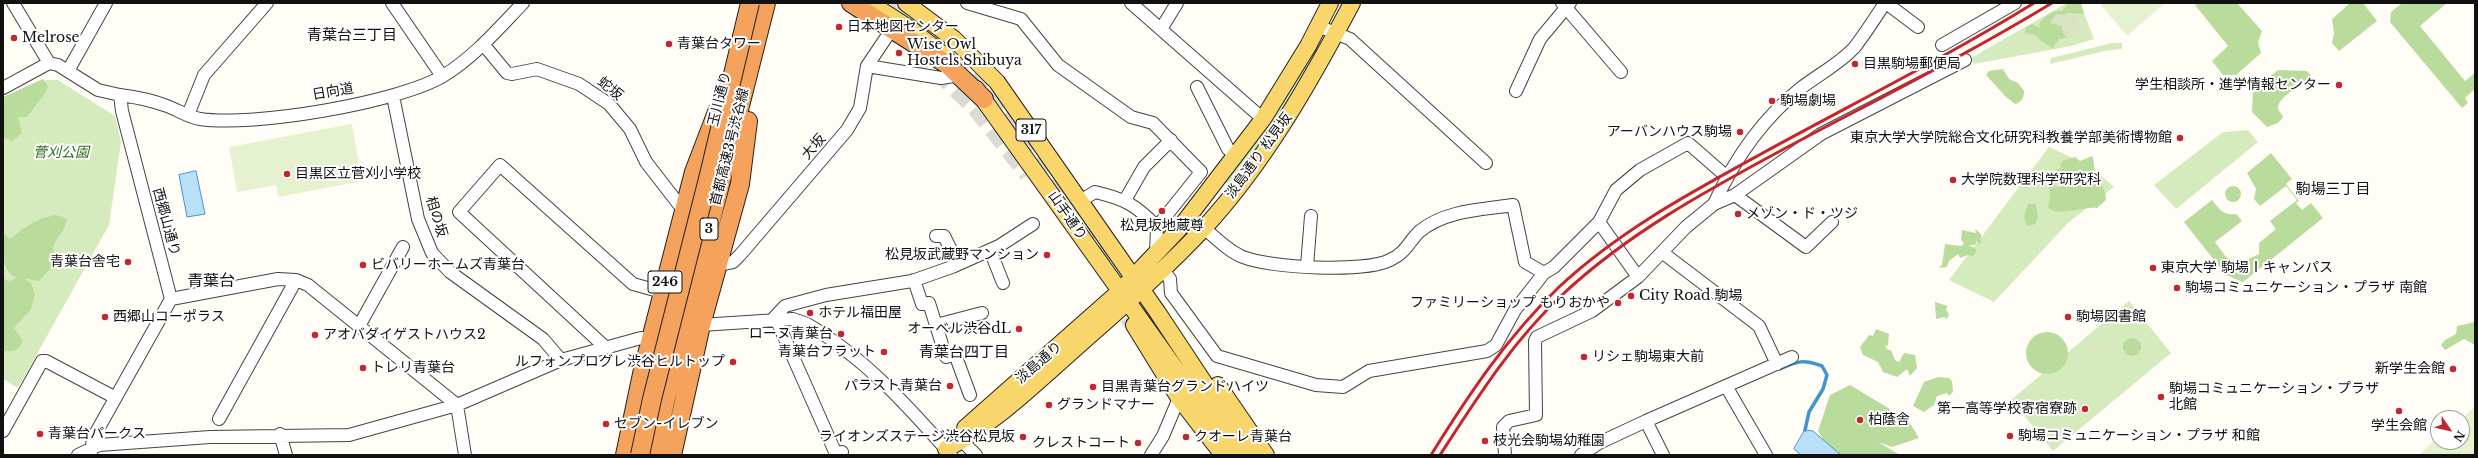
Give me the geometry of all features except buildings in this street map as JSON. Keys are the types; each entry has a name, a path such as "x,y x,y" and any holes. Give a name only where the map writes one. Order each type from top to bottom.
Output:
{"highway":[{"name":"玉川通り","path":"701,172 717,112 741,3"},
{"name":"首都高速3号渋谷線","path":"640,455 652,400 710,175 750,3"},
{"name":"首都高速3号渋谷線","path":"654,455 665,402 766,3"},
{"path":"742,98 772,3"},
{"path":"733,182 778,3"},
{"path":"851,3 895,24 960,75 984,99"},
{"name":"246","path":"625,455 662,292 694,172 717,112"},
{"path":"672,455 701,325 740,184 748,121"}],"main road":[{"name":"山手通り","path":"870,3 895,24 940,51 984,99 1237,455"},
{"name":"山手通り","path":"907,3 954,39 983,67 1009,99 1158,313 1252,455"},
{"name":"淡島通り 松見坂","path":"1159,262 1179,229 1236,156 1262,119 1318,26 1330,3"},
{"name":"淡島通り 松見坂","path":"1137,284 1159,262 1204,228 1226,201 1301,97 1352,3"},
{"name":"淡島通り","path":"945,453 975,433 1052,369 1137,284"},
{"name":"淡島通り","path":"945,453 969,424 1124,297"},
{"name":"317","path":"1124,297 1135,330 1179,398 1223,455"},
{"name":"317","path":"1158,313 1181,333 1266,455"}],"street":[{"path":"13,3 49,63 68,71 98,90 120,95"},
{"path":"68,71 106,3"},
{"path":"188,115 204,75 267,3"},
{"path":"392,3 442,76"},
{"name":"日向道","path":"120,95 160,104 201,119 216,120 281,117 393,96 442,76 468,58 523,3"},
{"path":"967,3 1021,19 1058,65 1131,117 1153,123 1201,172 1157,227"},
{"path":"1131,3 1262,119"},
{"path":"1160,29 1177,3"},
{"path":"1714,204 1741,153 1760,130 1801,88 1823,75 1854,47 1886,3 1918,27"},
{"path":"1942,45 2015,3"},
{"path":"1516,91 1540,39 1566,4 1622,72"},
{"name":"大坂","path":"717,266 733,262 740,255 847,130 860,108 867,66 895,24"},
{"path":"1318,26 1350,39 1486,163"},
{"name":"蛇坂","path":"483,44 507,73 512,74 537,69 579,84 609,104 630,129 646,162 684,212"},
{"path":"1506,455 1503,427 1509,421 1536,415 1535,341 1537,337 1592,311 1638,277 1663,253 1686,227 1714,204 1735,195 1821,134 1965,60"},
{"path":"3,88 49,63"},
{"path":"867,66 941,78 960,75"},
{"path":"1198,87 1228,149 1236,156"},
{"name":"西郷山通り","path":"120,95 122,111 171,299"},
{"name":"相の坂","path":"393,96 418,219 432,253 450,272 543,339 561,360"},
{"path":"1124,200 1144,167 1171,140"},
{"path":"1080,201 1095,192 1124,200 1146,216 1157,227 1159,262 1170,279 1171,293 1217,356 1297,380 1331,387 1342,387 1369,371 1487,351 1496,345 1515,310 1544,273 1554,268 1599,222 1616,190 1640,170 1688,143 1727,177"},
{"path":"605,347 459,212 500,164 633,284 662,292"},
{"path":"1735,195 1806,247 1832,222"},
{"path":"1204,228 1242,257 1256,261 1307,266 1379,264 1401,254 1419,232 1438,220 1454,213 1513,205 1524,262 1544,273"},
{"path":"1307,266 1311,216"},
{"path":"1599,222 1638,277"},
{"path":"772,320 785,306 826,296 914,280 958,264 1014,238 1033,224"},
{"path":"936,236 944,236 958,264"},
{"path":"359,326 403,247"},
{"path":"990,250 1003,283"},
{"path":"1663,253 1759,326 1776,364"},
{"path":"91,452 93,438 114,397 171,299 272,280 296,280 314,289 457,405 465,455"},
{"path":"219,419 296,280"},
{"path":"914,280 922,304 929,303 946,357 955,354 970,395"},
{"path":"936,325 982,313"},
{"path":"701,325 793,319 817,330 878,376 945,453"},
{"path":"772,320 778,323 836,454 842,452"},
{"path":"78,455 91,452 99,445 210,437 280,434 349,435 457,405 561,360 641,338 651,339"},
{"path":"1581,455 1599,443 1646,421 1792,357"},
{"path":"3,431 42,361 46,361 114,397"},
{"path":"1726,386 1766,455"},
{"path":"1151,455 1163,436 1179,398"},
{"path":"1646,421 1663,455"},
{"path":"280,434 286,455"},
{"path":"962,441 976,455"}],"green space":[{"path":"2067,3 2080,3 2094,39 2071,46 1974,64 1971,58"},
{"path":"2069,3 2081,3 2084,14 2067,13 2067,35 2065,38 2058,39 2059,41 2054,45 2054,49 2042,42 2036,35 2025,33 2026,27 2032,24 2040,28 2039,24 2046,16 2052,12 2062,11"},
{"path":"2103,3 2165,3 2127,36 2101,5"},
{"path":"2198,3 2237,3 2262,31 2258,42 2261,53 2236,75 2223,75 2212,61 2228,46 2195,5"},
{"path":"2350,3 2363,3 2377,21 2339,51 2332,43 2334,33 2332,19"},
{"path":"2402,3 2447,3 2420,26 2465,81 2475,73 2475,89 2465,98 2468,103 2462,108 2390,22 2391,12"},
{"path":"2056,14 2077,15 2082,32 2064,36 2061,26 2050,23"},
{"path":"1317,40 1324,45 1271,133 1230,187 1227,186 1226,180"},
{"path":"2112,43 2122,43 2122,49 2105,51 2050,64 2051,58"},
{"path":"2003,69 2009,79 2018,83 2024,91 2024,96 2022,99 2015,104 2005,96 1986,75 1989,71"},
{"path":"2278,70 2307,71 2311,76 2281,100 2278,109 2283,117 2278,123 2267,127 2252,112 2253,90"},
{"path":"43,79 48,86 46,92 27,117 18,117 22,133 12,141 3,137 3,97"},
{"name":"菅刈公園","path":"46,80 58,80 115,116 121,142 109,225 18,388 3,379 3,99"},
{"path":"352,124 362,181 278,197 276,185 237,192 229,147"},
{"path":"2248,130 2258,142 2176,209 2154,185 2223,132"},
{"path":"2049,147 2090,166 2114,187 2069,222 1994,302 1949,280"},
{"path":"2271,153 2292,179 2286,184 2299,201 2296,203 2302,210 2311,203 2323,218 2243,282 2226,275 2184,222 2212,200 2222,211 2228,214 2236,214 2242,221 2215,242 2226,257 2240,263 2259,254 2259,243 2276,229 2270,221 2297,200 2286,186 2260,206 2254,199 2256,189 2247,173"},
{"path":"2092,156 2094,169 2104,190 2106,200 2097,208 2064,212 2058,212 2048,207 2050,198 2050,178 2052,176 2056,181 2055,186 2058,188 2062,183 2061,180 2057,181 2055,169 2062,169 2060,166 2062,161 2075,157 2080,161"},
{"path":"2230,186 2236,186 2241,191 2239,200 2236,202 2230,202 2225,197 2225,191"},
{"path":"2028,204 2036,204 2038,217 2035,224 2028,226 2024,217"},
{"path":"56,215 67,219 65,226 54,243 53,248 56,262 39,281 24,278 31,283 35,294 31,309 14,328 23,341 17,349 13,351 3,350 3,278 10,282 16,278 7,269 5,264 3,252 3,232 10,239 36,221"},
{"path":"1975,229 1981,234 1981,243 1979,244 1977,241 1975,245 1969,245 1977,250 1973,256 1968,255 1960,258 1958,254 1949,261 1947,267 1938,268 1942,265 1945,244 1962,246 1964,243 1961,240 1962,230 1976,233"},
{"path":"2129,301 2171,353 2053,451 2011,400"},
{"path":"1935,302 1948,306 1946,309 1949,315 1947,319 1944,317 1936,319"},
{"path":"2475,322 2475,345 2464,339 2445,350 2441,345 2445,340 2456,334 2457,326"},
{"path":"1876,329 1889,334 1888,345 1885,346 1888,350 1891,350 1895,360 1899,362 1904,353 1915,355 1917,368 1910,376 1907,369 1897,377 1883,372 1878,362 1863,355 1860,347 1869,335 1873,336"},
{"path":"2043,332 2051,332 2059,335 2065,341 2068,353 2065,365 2059,371 2051,374 2043,374 2035,371 2029,365 2026,357 2026,349 2029,341 2035,335"},
{"path":"2128,338 2136,338 2141,343 2139,354 2136,356 2128,356 2123,351 2123,343"},
{"path":"1938,377 1949,378 1952,381 1953,392 1949,396 1947,393 1937,396 1934,405 1924,412 1913,406 1924,382"},
{"path":"1850,385 1908,420 1919,438 1892,447 1878,442 1900,455 1838,455 1829,449 1818,431 1830,395"},
{"path":"2475,407 2475,455 2419,455 2430,445 2430,450 2470,450 2470,411"}],"water":[{"path":"196,171 205,214 187,217 179,175"},
{"path":"1805,430 1813,431 1841,455 1801,455 1794,449"}],"waterway":[{"path":"1780,369 1791,364 1810,362 1822,366 1827,375 1823,389 1809,412 1805,430"}],"tunnel":[{"path":"893,3 928,29 976,73 1017,123"},
{"path":"917,52 975,107 1028,174"},
{"path":"1003,116 1034,154 1113,269"},
{"path":"1113,294 1143,339"}],"railway":[{"path":"1431,455 1474,388 1522,326 1559,287 1606,248 1656,214 1708,183 1933,62 2034,3"},
{"path":"1440,455 1496,371 1544,313 1587,273 1640,233 1695,198 1952,60 2052,3"}],"place":[{"name":"日本地図センター","path":"839,27"},
{"name":"Melrose","path":"14,38"},
{"name":"青葉台タワー","path":"669,44"},
{"name":"Wise Owl Hostels Shibuya","path":"899,53"},
{"name":"目黒駒場郵便局","path":"1855,64"},
{"name":"学生相談所・進学情報センター","path":"2339,85"},
{"name":"駒場劇場","path":"1772,101"},
{"name":"アーバンハウス駒場","path":"1740,132"},
{"name":"東京大学大学院総合文化研究科教養学部美術博物館","path":"2180,138"},
{"name":"目黒区立菅刈小学校","path":"287,174"},
{"name":"大学院数理科学研究科","path":"1953,180"},
{"name":"松見坂地蔵尊","path":"1162,211"},
{"name":"メゾン・ド・ツジ","path":"1738,214"},
{"name":"松見坂武蔵野マンション","path":"1047,255"},
{"name":"青葉台舎宅","path":"128,262"},
{"name":"ビバリーホームズ青葉台","path":"363,265"},
{"name":"東京大学 駒場Ⅰキャンパス","path":"2153,268"},
{"name":"駒場コミュニケーション・プラザ 南館","path":"2177,288"},
{"name":"City Road 駒場","path":"1631,296"},
{"name":"ファミリーショップ もりおかや","path":"1618,303"},
{"name":"ホテル福田屋","path":"810,313"},
{"name":"西郷山コーポラス","path":"105,317"},
{"name":"駒場図書館","path":"2068,317"},
{"name":"オーベル渋谷dL","path":"1019,329"},
{"name":"ローヌ青葉台","path":"841,334"},
{"name":"アオバダイゲストハウス2","path":"315,335"},
{"name":"青葉台フラット","path":"884,352"},
{"name":"リシェ駒場東大前","path":"1584,357"},
{"name":"ルフォンプログレ渋谷ヒルトップ","path":"733,362"},
{"name":"トレリ青葉台","path":"363,368"},
{"name":"新学生会館","path":"2453,369"},
{"name":"パラスト青葉台","path":"950,386"},
{"name":"目黒青葉台グランドハイツ","path":"1093,387"},
{"name":"駒場コミュニケーション・プラザ 北館","path":"2161,397"},
{"name":"グランドマナー","path":"1049,405"},
{"name":"第一高等学校寄宿寮跡","path":"2085,409"},
{"name":"学生会館","path":"2399,411"},
{"name":"柏蔭舎","path":"1860,420"},
{"name":"セブン-イレブン","path":"606,424"},
{"name":"青葉台パークス","path":"40,434"},
{"name":"駒場コミュニケーション・プラザ 和館","path":"2010,436"},
{"name":"ライオンズステージ渋谷松見坂","path":"1023,437"},
{"name":"クオーレ青葉台","path":"1186,437"},
{"name":"枝光会駒場幼稚園","path":"1485,441"},
{"name":"クレストコート","path":"1138,443"}],"district":[{"name":"青葉台三丁目","path":"352,36"},
{"name":"駒場三丁目","path":"2333,190"},
{"name":"青葉台","path":"211,281"},
{"name":"青葉台四丁目","path":"964,353"}]}
